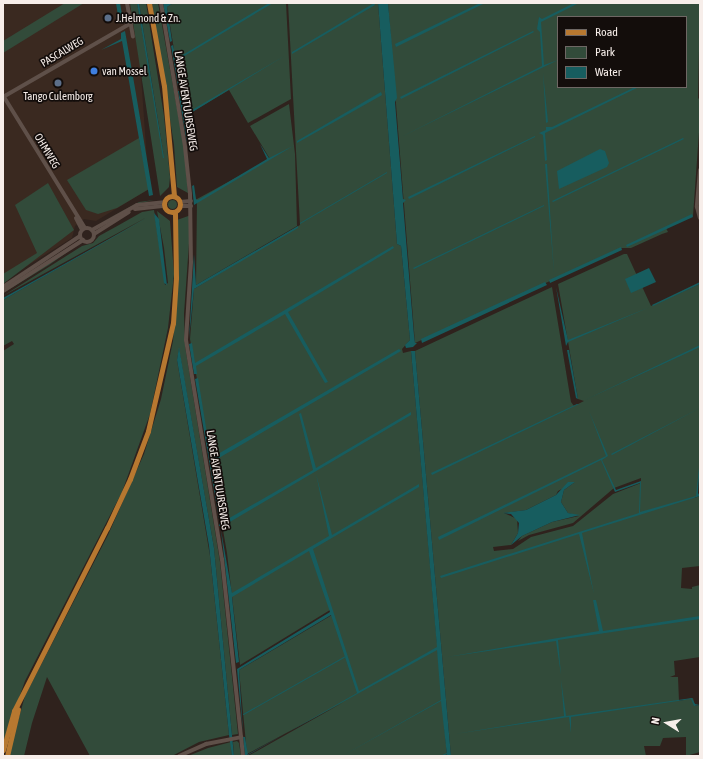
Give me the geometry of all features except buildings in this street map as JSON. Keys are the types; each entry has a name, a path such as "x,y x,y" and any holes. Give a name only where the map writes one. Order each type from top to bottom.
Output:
{"main road":[{"path":"3,750 11,720 19,702 107,528 130,479 148,431 173,323 176,278 173,212 165,204 172,196 173,177 164,86 149,3"},
{"path":"172,196 180,204 173,212"},
{"path":"7,756 19,702"}],"street":[{"path":"127,3 133,36"},
{"name":"LANGE AVENTUURSEWEG","path":"161,3 185,147 191,204 191,262 186,340 222,559 243,756"},
{"name":"PASCALWEG","path":"4,97 130,23"},
{"name":"OHMWEG","path":"4,97 84,229"},
{"path":"700,170 697,207 700,218"},
{"path":"3,287 82,238 90,240 93,232 137,205 165,204"},
{"path":"180,204 191,204"},
{"path":"3,290 82,238 84,229 93,232"},
{"path":"179,756 206,744 241,737"}],"shaded area":[{"path":"3,3 131,3 140,61 149,189 96,221 84,219 75,226 72,238 3,281"}],"green space":[{"path":"65,3 84,3 3,53 3,41"},
{"path":"130,3 137,3 164,157 139,3 146,3 164,116 170,177 169,187 160,196"},
{"path":"152,3 158,3 184,147 188,193 177,187 174,145"},
{"path":"173,3 286,3 291,99 248,123 229,90 185,116 167,7"},
{"path":"288,3 378,3 397,244 401,246 410,340 402,349 403,353 411,351 447,756 248,756 344,702 247,754 239,670 332,615 330,610 240,665 227,553 190,339 194,289 300,225"},
{"path":"388,3 700,3 698,98 700,100 700,118 693,216 666,228 668,232 631,248 622,248 415,343"},
{"path":"289,104 295,154 297,226 196,285 197,199 270,159 250,126"},
{"path":"139,138 149,189 117,208 98,214 86,210 67,180"},
{"path":"48,183 74,230 3,284 3,274 37,253 15,205"},
{"path":"172,199 177,204 172,209 167,204"},
{"path":"154,200 136,204 96,225 139,202"},
{"path":"154,210 165,285 168,283 164,248 157,211 170,221 174,274 168,328 150,414 122,492 25,681 3,743 3,351 14,344 12,341 3,346 3,300 147,217 3,296 82,246 93,243 99,236 142,212"},
{"path":"191,215 184,314 185,346 220,562 238,734 232,735 214,548 179,349 177,360 210,556 229,735 199,742 172,756 90,756 47,677 32,723 24,756 8,756 25,696 108,535 144,454 161,399 173,341 178,279 177,220"},
{"path":"76,246 49,265 3,293 3,292"},
{"path":"627,254 651,306 700,284 700,463 697,495 694,498 700,496 700,566 682,568 681,588 692,589 692,587 700,585 700,657 674,661 675,675 670,677 678,677 679,701 693,698 695,706 700,705 700,752 686,756 686,737 663,738 660,746 644,746 646,756 451,756 415,351 552,287 571,402 574,406 584,401 578,399 558,284","holes":["641,478 641,483 613,494 573,526 531,537 513,549 494,551 493,547 511,545 518,533 517,519 504,513 526,510 556,495 558,491 575,482 564,490 561,502 568,513 579,516 552,522 522,536 518,541 529,535 573,523 614,488"]},
{"path":"237,741 239,743 241,756 234,756 233,742"},
{"path":"231,742 232,756 188,756 208,748"}],"water":[{"path":"116,3 120,3 123,20 119,22"},
{"path":"137,3 139,3 164,158 163,158"},
{"path":"163,3 173,3 167,7 172,41 170,42"},
{"path":"269,3 273,3 176,61 180,86 178,86 171,46 173,45 176,59"},
{"path":"374,3 375,5 292,54 292,52"},
{"path":"378,3 388,3 397,98 395,102 403,199 406,200 403,203 414,335 415,343 417,343 413,347 406,348 405,345 410,340 401,246 397,244"},
{"path":"480,3 485,3 396,47 395,44"},
{"path":"574,3 579,3 541,22 544,65 557,60 401,137 542,66 540,32 537,29 539,17 542,19"},
{"path":"125,31 153,195 149,196 122,41 101,50 121,39 121,33"},
{"path":"533,31 534,32 401,99 400,97"},
{"path":"286,55 186,116 187,143 178,91 181,91 185,114"},
{"path":"543,73 548,122 546,123"},
{"path":"633,88 637,88 545,133 547,160 545,161 543,135 539,133 546,130 546,127 552,127"},
{"path":"381,92 382,95 297,143 297,141"},
{"path":"535,136 409,199 408,197"},
{"path":"683,138 684,139 553,202 552,201"},
{"path":"260,144 269,158 293,146 194,205 192,186 194,185 196,199 198,200 267,159"},
{"path":"600,149 605,151 609,163 607,167 559,189 557,171"},
{"path":"545,164 547,164 554,273"},
{"path":"387,173 300,224 300,223"},
{"path":"544,205 414,269 413,268"},
{"path":"154,213 159,219 167,285 164,283"},
{"path":"692,214 693,217 627,247 626,245"},
{"path":"149,217 31,284 3,300 3,298"},
{"path":"298,226 298,228 194,289 189,339 194,254 196,285"},
{"path":"393,246 394,248 288,312 328,382 325,383 285,314 196,366 197,374 194,374 189,344 192,343 195,363"},
{"path":"621,247 622,250 550,283 549,280"},
{"path":"649,268 656,282 631,293 625,279"},
{"path":"545,282 547,285 422,343 421,339"},
{"path":"700,282 700,284 653,306 652,305"},
{"path":"556,287 568,340 650,307 568,342 566,346"},
{"path":"700,345 700,347 585,400"},
{"path":"179,347 214,548 234,756 232,756 229,735 209,546 177,360"},
{"path":"399,349 401,351 212,462 221,518 219,519 195,379 198,378 211,458"},
{"path":"567,350 569,350 578,399 576,398"},
{"path":"411,351 415,351 451,756 447,756 441,701 342,756 441,700 437,650 287,733 357,693 331,615 239,670 243,733 237,669 330,612 309,551 232,597 239,662 236,663 221,530 232,593 329,536 316,474 332,535 419,484 419,487 313,549 359,691 437,647"},
{"path":"579,404 432,475 431,473"},
{"path":"700,408 612,455 611,454"},
{"path":"589,411 608,456 602,460 616,490 641,481 640,512 696,496 700,458 698,493 700,496 582,533 594,594 579,534 441,578 440,576 639,513 640,483 615,492 601,460 439,540 438,537 606,456"},
{"path":"411,412 411,415 223,526 219,526 219,524 313,470 299,414 301,413 316,468"},
{"path":"568,482 575,482 564,490 561,502 568,513 580,515 552,522 522,536 511,545 518,533 519,523 511,514 503,513 526,510 556,495"},
{"path":"593,600 596,600 603,631 700,616 700,619 558,640 561,675 556,641 447,657 599,631"},
{"path":"561,679 566,716 692,698 695,704 700,705 694,706 691,699 571,717 571,733 569,717 455,734 564,716"},
{"path":"287,733 248,755 248,754"},
{"path":"243,737 245,737 248,754 245,756"}],"waterway":[{"path":"243,714 345,656"},
{"path":"440,756 446,753"}],"place":[{"name":"J.Helmond & Zn.","path":"108,18"},
{"name":"van Mossel","path":"94,71"},
{"name":"Tango Culemborg","path":"58,83"}]}
